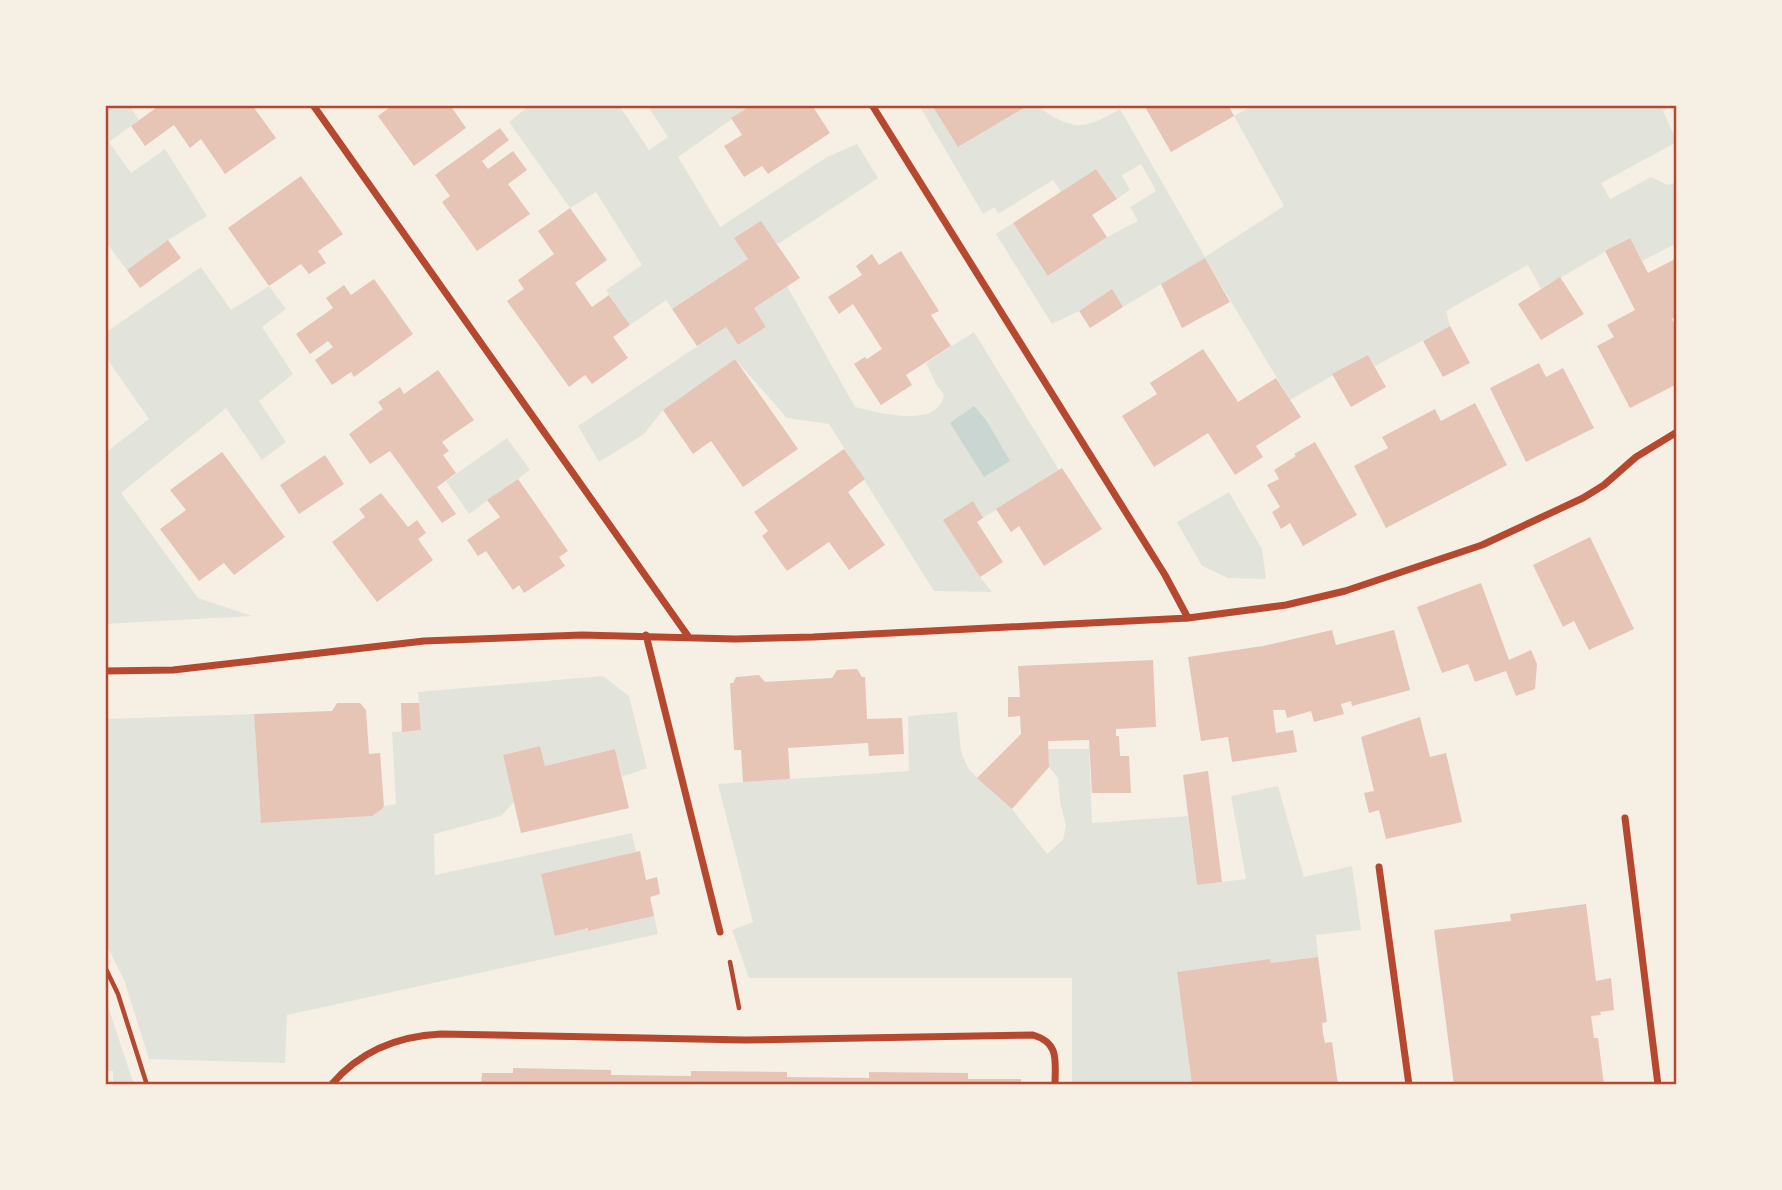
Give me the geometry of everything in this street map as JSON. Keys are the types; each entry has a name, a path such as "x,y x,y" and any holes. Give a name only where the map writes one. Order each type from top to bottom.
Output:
{"street":[{"path":"313,105 688,636"},
{"path":"872,105 1158,564 1188,618"},
{"path":"105,671 173,670 424,641 582,635 735,639 813,637 1188,618 1286,606 1345,591 1482,545 1544,518 1594,492 1636,457 1677,432"},
{"path":"646,635 720,932"},
{"path":"1625,818 1658,1085"},
{"path":"1379,867 1409,1085"},
{"path":"331,1085 344,1070 381,1047 422,1035 745,1040 1033,1035 1045,1039 1053,1048 1055,1085"}],"path":[{"path":"731,964 745,1040"},
{"path":"105,967 118,994 147,1085"}],"shaded area":[{"path":"105,105 129,105 139,120 109,142 131,173 165,149 207,216 127,270 105,241"},
{"path":"530,105 619,105 649,150 668,137 647,105 752,105 678,157 720,227 827,157 857,144 878,178 778,244 775,241 734,238 748,259 672,309 666,300 630,325 606,290 642,265 596,192 570,208 509,122"},
{"path":"919,105 933,105 960,146 1029,105 1077,125 1093,123 1120,109 1205,257 1284,206 1234,116 1254,105 1672,105 1663,111 1677,142 1601,183 1610,199 1651,177 1668,185 1677,182 1677,243 1642,261 1629,238 1541,289 1528,265 1446,311 1450,326 1375,366 1368,355 1290,400 1205,258 1123,307 1111,290 1079,311 1052,324 996,234 1013,223 1049,276 1107,237 1138,221 1130,207 1156,191 1141,164 1122,175 1130,190 1117,199 1096,169 1061,192 1053,180 998,214 995,207 983,214"},
{"path":"201,267 231,310 269,286 286,309 262,327 293,374 259,401 286,442 262,460 226,408 121,493 198,598 252,616 105,624 105,453 149,419 105,356 105,333"},
{"path":"787,286 855,407 865,410 906,416 931,412 939,406 944,395 926,363 974,332 1059,470 983,518 944,520 992,592 934,591 829,424 787,418 735,359 663,410 644,434 599,462 578,426 726,327 738,345 766,327 754,308"},
{"path":"974,406 986,420 1010,461 984,477 950,423"},
{"path":"507,438 530,470 469,514 446,481"},
{"path":"1229,492 1262,549 1266,579 1228,578 1202,566 1177,522"},
{"path":"603,676 629,696 647,768 622,777 615,749 545,766 540,746 503,755 514,802 501,816 434,834 435,875 632,833 636,852 574,867 588,931 654,916 658,934 287,1015 285,1063 149,1059 124,980 105,942 105,719 254,714 261,823 372,816 384,806 396,804 392,732 421,730 418,692"},
{"path":"957,712 961,752 969,770 1012,809 1047,854 1063,840 1066,826 1058,778 1049,767 1048,749 1089,749 1092,823 1188,816 1197,885 1246,879 1231,796 1278,786 1304,877 1352,866 1361,930 1316,935 1318,957 1177,972 1192,1085 1072,1085 1072,978 749,978 732,930 753,922 718,784 909,771 908,716"},
{"path":"105,997 134,1085 113,1085 113,1071 105,1071"}],"building":[{"path":"160,105 252,105 276,138 225,174 201,139 190,148 174,125 145,146 131,126"},
{"path":"393,105 450,105 466,128 414,166 378,116"},
{"path":"752,105 812,105 830,133 768,174 762,166 744,177 724,146 742,135 731,118"},
{"path":"932,105 1029,105 958,147"},
{"path":"1144,105 1228,105 1234,116 1171,152"},
{"path":"500,128 509,140 482,161 488,169 513,151 527,170 508,184 530,214 477,251 442,202 450,196 435,175"},
{"path":"1096,169 1117,199 1092,215 1107,237 1048,276 1013,223"},
{"path":"301,176 343,234 318,251 326,263 309,274 301,264 269,286 228,228"},
{"path":"570,208 607,260 575,283 592,307 609,295 630,325 613,337 628,358 592,384 585,375 569,387 507,301 524,289 518,280 554,254 538,231"},
{"path":"761,221 800,278 754,308 766,327 738,345 726,327 697,346 672,309 748,259 734,238"},
{"path":"1630,238 1648,273 1677,258 1677,316 1672,319 1677,329 1677,384 1630,408 1597,346 1614,337 1607,325 1635,310 1605,251"},
{"path":"168,240 181,258 140,288 127,270"},
{"path":"901,251 939,311 931,315 951,346 906,375 912,385 881,405 854,364 882,349 853,304 839,314 828,297 862,275 856,266 872,254 879,265"},
{"path":"1205,258 1230,302 1182,328 1161,284"},
{"path":"1560,277 1584,314 1541,340 1518,304"},
{"path":"374,279 413,334 354,377 351,372 332,385 315,360 333,347 328,341 310,354 296,334 333,308 326,298 344,285 351,295"},
{"path":"1112,289 1123,307 1090,328 1079,311"},
{"path":"1450,326 1470,363 1443,377 1423,341"},
{"path":"1203,349 1238,402 1276,378 1301,417 1256,446 1263,457 1235,475 1208,433 1154,467 1122,416 1157,394 1150,383"},
{"path":"1368,355 1386,387 1351,407 1332,374"},
{"path":"735,359 798,449 743,487 711,441 693,454 663,410"},
{"path":"1539,363 1546,377 1563,368 1594,428 1526,462 1490,388"},
{"path":"438,370 474,420 442,442 449,451 443,455 456,473 437,487 456,514 442,523 390,451 370,464 349,434 383,409 378,402 400,387 404,394"},
{"path":"1475,403 1507,465 1386,528 1354,466 1388,448 1382,437 1435,409 1441,421"},
{"path":"1315,442 1357,515 1303,546 1290,523 1281,529 1272,512 1280,507 1267,485 1279,479 1274,470"},
{"path":"844,449 865,479 848,492 885,545 849,570 829,542 787,571 762,536 768,531 754,512"},
{"path":"222,452 285,537 234,575 224,563 199,581 160,529 186,510 170,490"},
{"path":"325,455 344,484 299,514 280,485"},
{"path":"1062,468 1102,529 1044,566 1019,526 1011,532 996,509"},
{"path":"518,479 568,551 559,557 565,566 524,593 519,585 513,590 486,551 478,556 467,540 500,517 487,500"},
{"path":"381,493 408,527 417,520 426,533 418,539 433,560 377,602 332,542 365,517 359,509"},
{"path":"973,501 983,518 977,522 1003,562 980,577 943,520"},
{"path":"1590,537 1634,629 1589,650 1574,621 1563,627 1533,565"},
{"path":"1481,583 1509,660 1531,650 1537,664 1535,689 1516,696 1506,671 1475,682 1468,664 1442,673 1417,607"},
{"path":"1332,630 1336,645 1394,630 1410,690 1352,706 1351,701 1341,704 1344,714 1314,722 1311,711 1287,718 1285,710 1273,710 1276,733 1293,730 1297,752 1232,762 1228,737 1201,741 1188,657 1263,646"},
{"path":"1153,660 1156,727 1116,729 1120,756 1129,756 1131,793 1092,793 1089,740 1048,741 1049,767 1012,809 977,778 1021,734 1020,716 1008,717 1008,697 1020,697 1018,666"},
{"path":"857,669 862,677 865,677 867,719 902,718 904,754 869,756 868,743 788,748 790,779 743,782 741,750 734,750 730,683 733,683 736,677 759,675 765,682 832,678 837,670"},
{"path":"337,703 360,703 366,710 369,754 380,753 384,806 372,816 261,823 254,714 332,711"},
{"path":"401,703 419,703 421,730 402,732"},
{"path":"1420,717 1430,757 1446,753 1462,822 1386,839 1379,810 1369,813 1364,793 1374,791 1361,737"},
{"path":"540,746 545,766 615,749 629,808 521,833 503,755"},
{"path":"1208,771 1222,882 1197,885 1183,775"},
{"path":"640,851 646,880 657,877 660,894 650,897 654,916 555,936 541,874"},
{"path":"1586,904 1596,981 1611,978 1614,1010 1591,1016 1594,1038 1598,1038 1604,1085 1454,1085 1434,930 1511,921 1510,914"},
{"path":"1318,957 1327,1022 1322,1023 1323,1033 1325,1043 1332,1042 1338,1085 1192,1085 1177,972 1270,959 1271,963"},
{"path":"513,1068 611,1070 611,1075 691,1076 691,1071 787,1072 787,1077 869,1078 869,1072 968,1073 968,1079 1021,1079 1021,1085 481,1085 482,1073 513,1073"}]}
